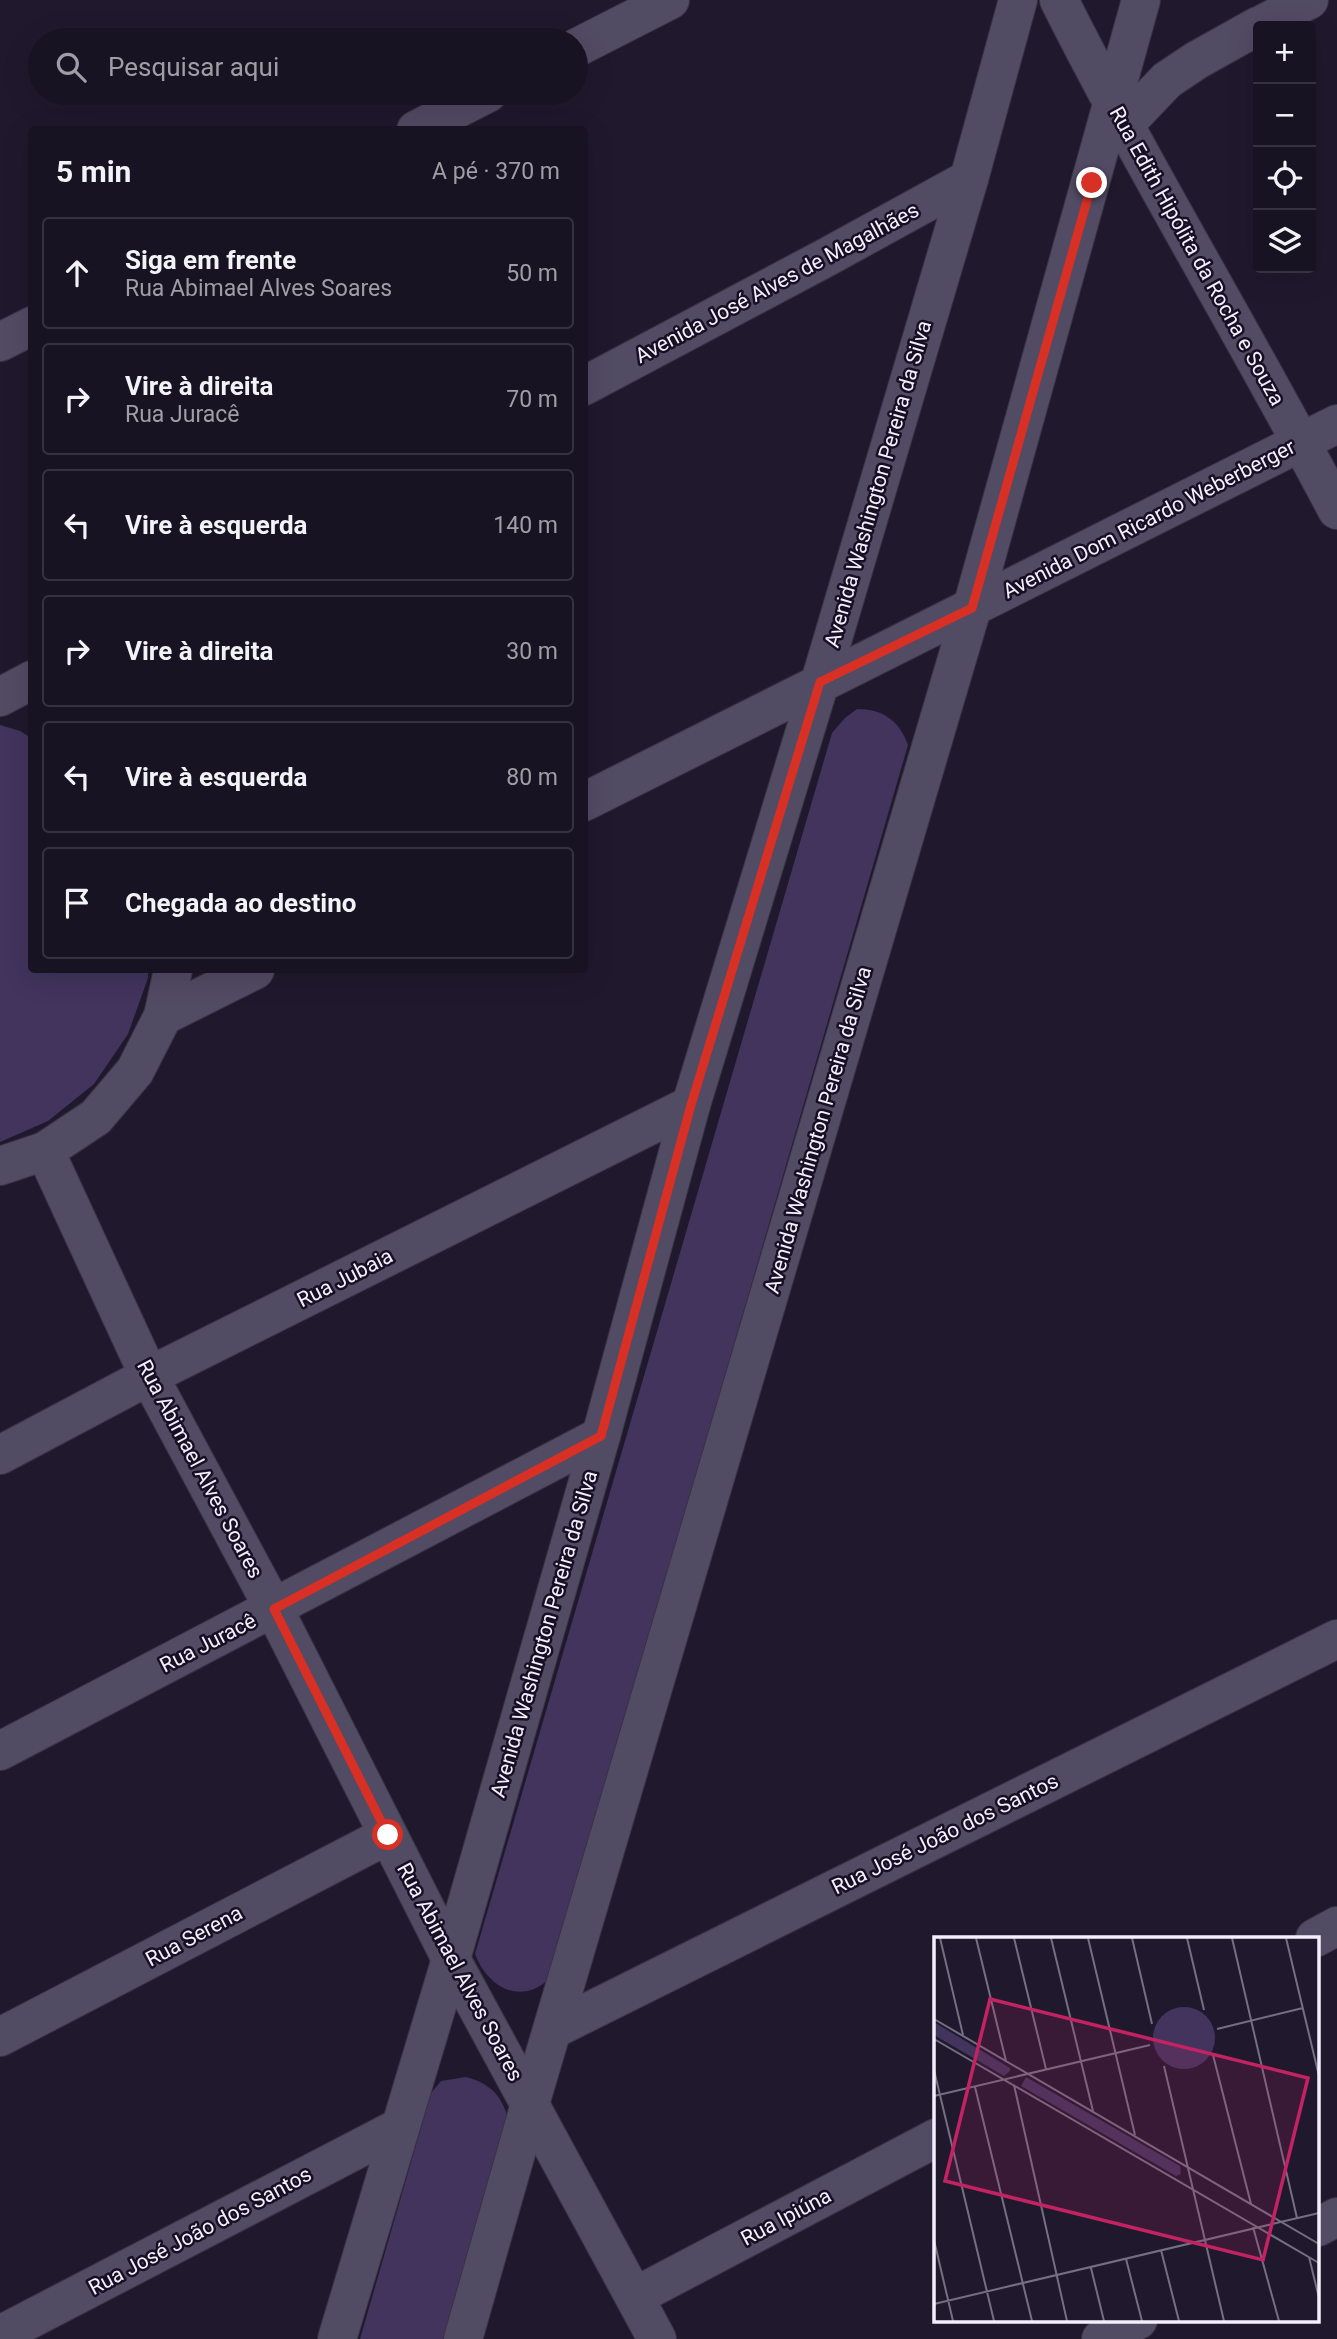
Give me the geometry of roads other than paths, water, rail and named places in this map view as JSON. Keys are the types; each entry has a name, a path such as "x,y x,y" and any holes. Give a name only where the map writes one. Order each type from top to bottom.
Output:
{"street":[{"path":"588,42 670,0"},
{"name":"Avenida Washington Pereira da Silva","path":"337,2339 451,1959 601,1436 691,1105 969,179 1018,0"},
{"name":"Rua Edith Hipólita da Rocha e Souza","path":"1059,0 1118,114 1337,510"},
{"name":"Avenida Washington Pereira da Silva","path":"463,2339 972,608 1092,183 1118,114 1142,0"},
{"path":"1268,21 1309,0"},
{"path":"1118,114 1167,79 1253,29"},
{"path":"424,126 465,105"},
{"name":"Avenida José Alves de Magalhães","path":"588,384 969,179"},
{"path":"0,342 28,328"},
{"name":"Avenida Dom Ricardo Weberberger","path":"588,800 1337,424"},
{"path":"0,697 28,682"},
{"path":"0,697 28,709"},
{"path":"0,1166 46,1151 96,1117 135,1071 163,1016 172,973"},
{"path":"163,1016 249,973"},
{"name":"Rua Jubaia","path":"0,1455 149,1376 691,1105"},
{"name":"Rua Abimael Alves Soares","path":"46,1151 149,1376 274,1609 451,1959 657,2339"},
{"name":"Rua Juracê","path":"0,1751 601,1436"},
{"name":"Rua José João dos Santos","path":"554,2029 1337,1640"},
{"name":"Rua Serena","path":"0,2037 388,1835"},
{"path":"1317,1937 1337,1926"},
{"name":"Rua José João dos Santos","path":"0,2335 400,2127"},
{"name":"Rua Ipiúna","path":"636,2296 934,2139"},
{"path":"1320,2226 1337,2217"},
{"path":"1101,2339 1134,2322"}]}
